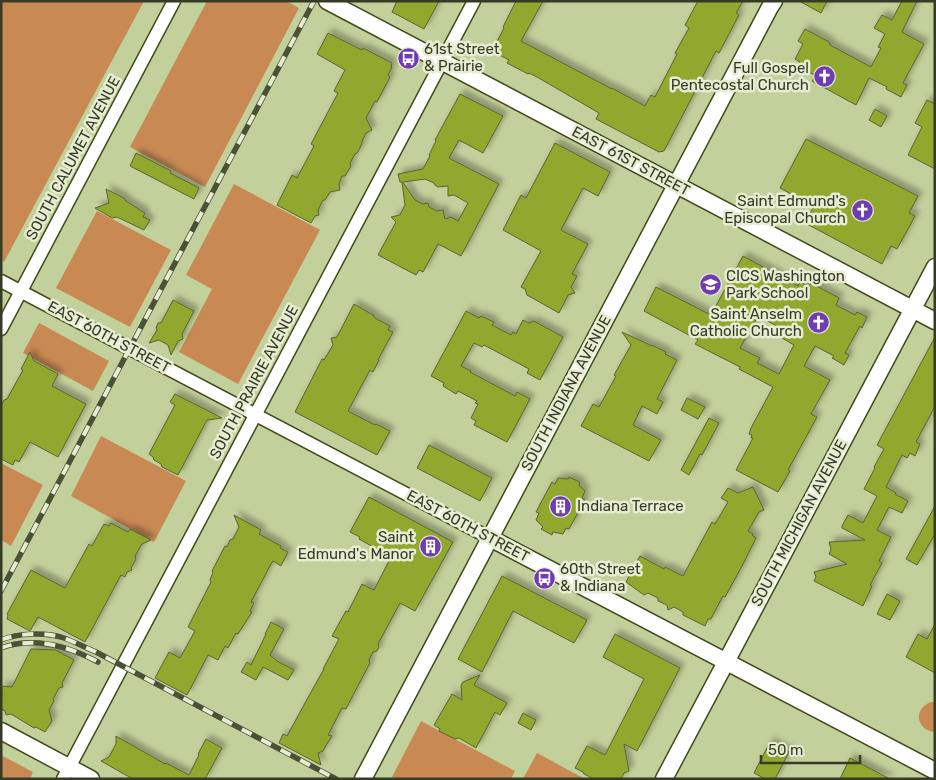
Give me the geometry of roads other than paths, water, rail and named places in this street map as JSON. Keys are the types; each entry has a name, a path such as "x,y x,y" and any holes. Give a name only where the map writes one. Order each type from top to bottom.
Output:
{"street":[{"name":"SOUTH CALUMET AVENUE","path":"1,329 174,1"},
{"name":"EAST 61ST STREET","path":"326,1 935,321"},
{"name":"SOUTH PRAIRIE AVENUE","path":"67,773 474,1"},
{"name":"SOUTH INDIANA AVENUE","path":"363,779 772,3"},
{"name":"SOUTH MICHIGAN AVENUE","path":"664,779 935,267"},
{"name":"EAST 60TH STREET","path":"1,281 935,771"},
{"path":"1,731 67,773 91,779"}],"railway":[{"path":"1,591 314,1"},
{"path":"1,640 32,634 57,636 68,640 96,652 336,779"},
{"path":"1,648 13,644 51,644 75,651 98,662"}],"place":[{"name":"61st Street & Prairie","path":"408,58"},
{"name":"Full Gospel Pentecostal Church","path":"825,77"},
{"name":"Saint Edmund's Episcopal Church","path":"862,210"},
{"name":"CICS Washington Park School","path":"710,285"},
{"name":"Saint Anselm Catholic Church","path":"818,323"},
{"name":"Indiana Terrace","path":"561,506"},
{"name":"Saint Edmund's Manor","path":"430,546"},
{"name":"60th Street & Indiana","path":"544,578"}]}
